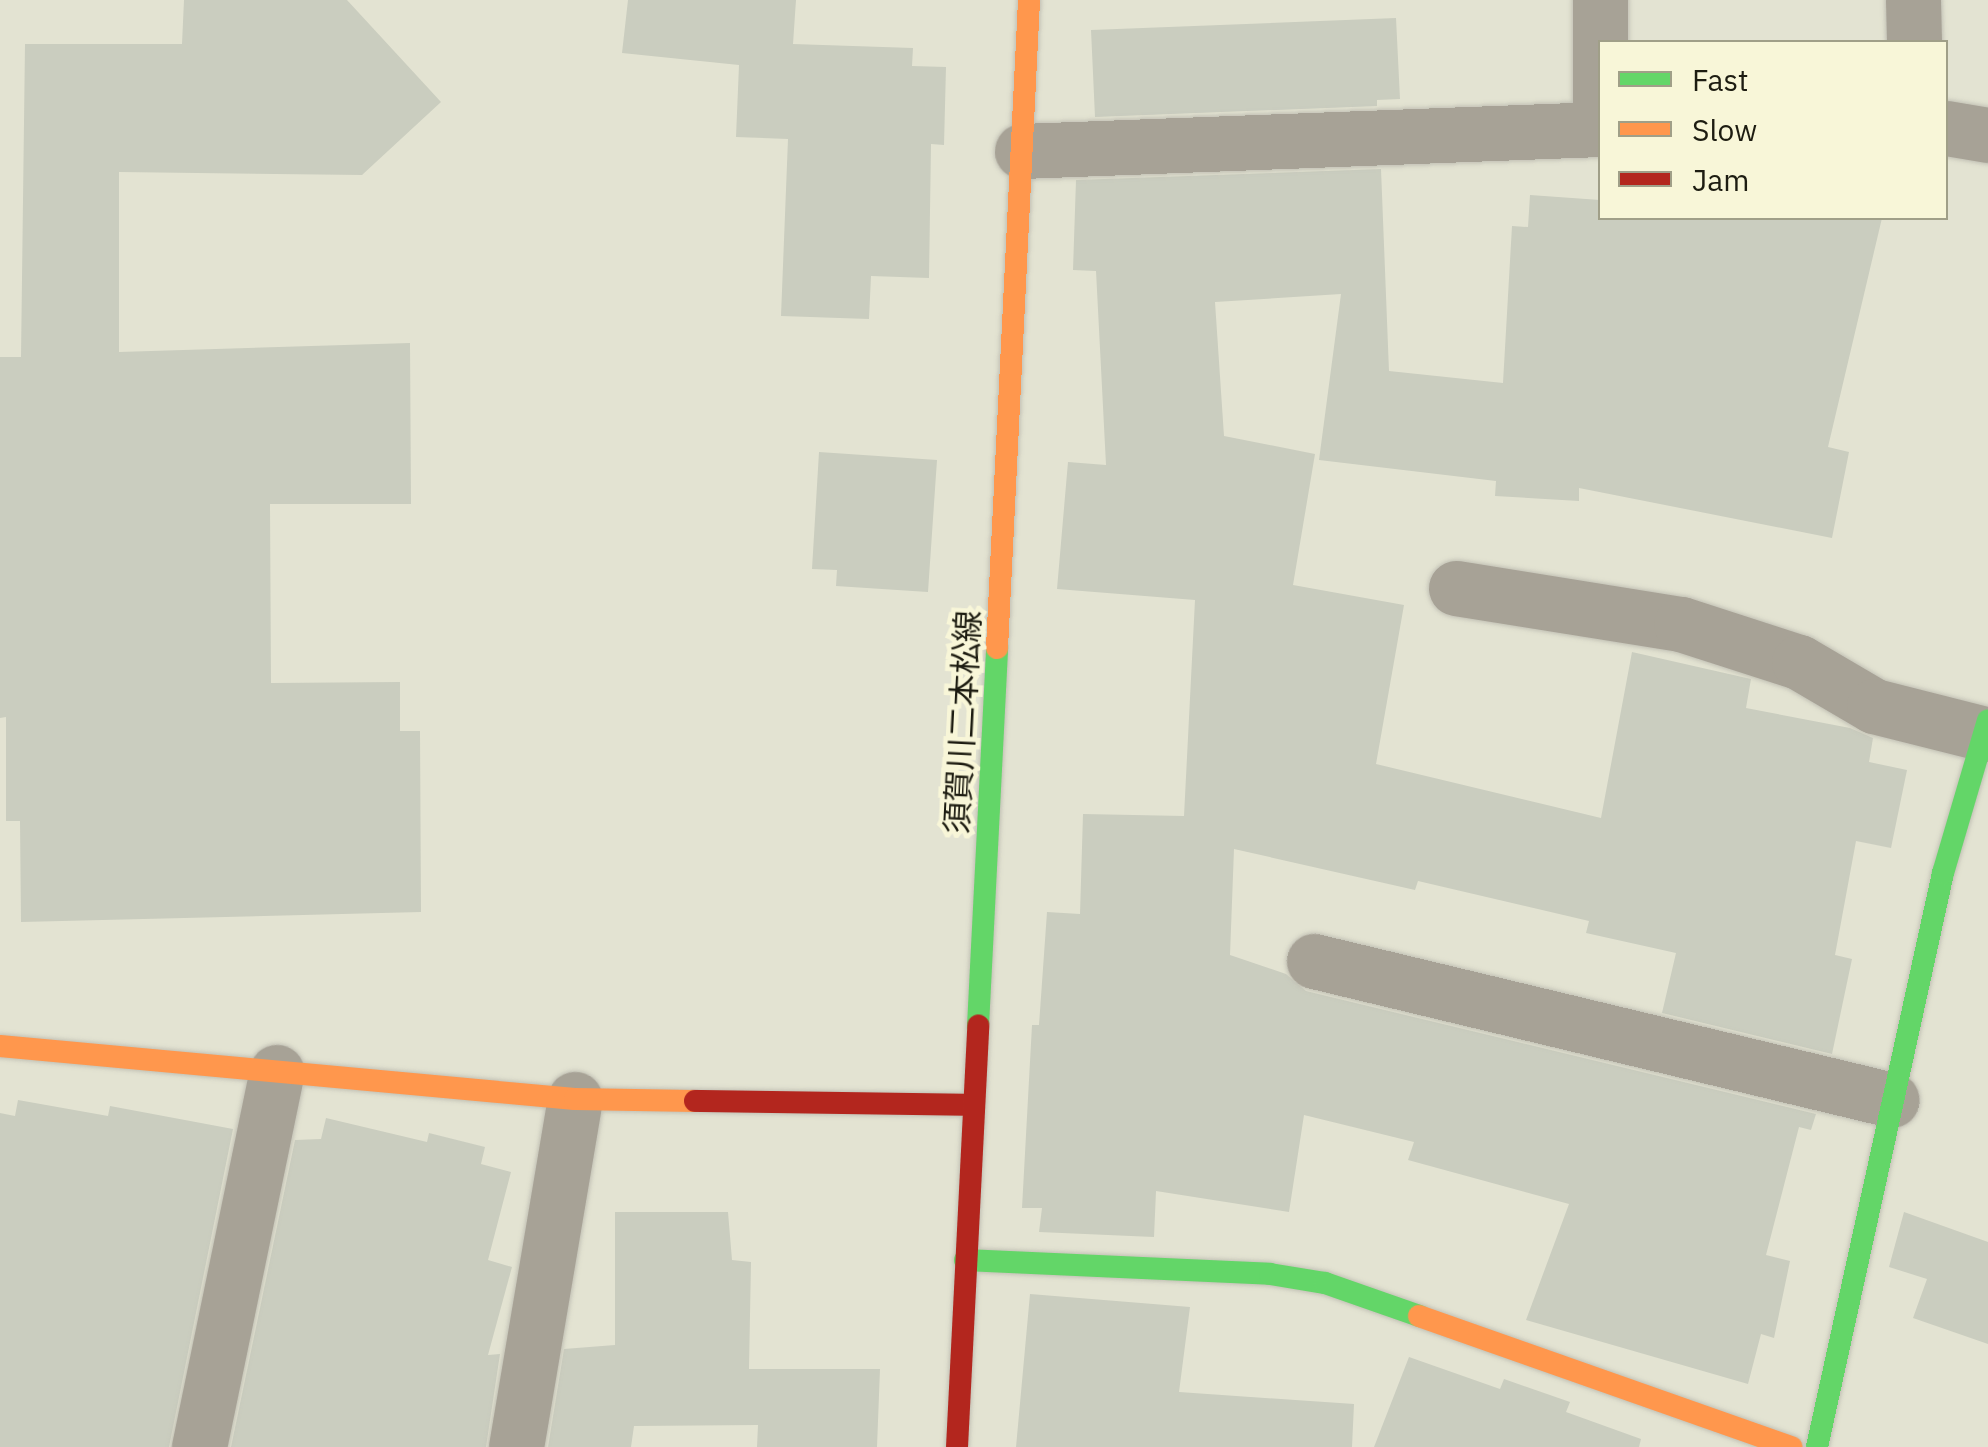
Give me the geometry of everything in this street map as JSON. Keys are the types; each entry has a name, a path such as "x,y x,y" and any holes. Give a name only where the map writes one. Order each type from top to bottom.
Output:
{"street":[{"name":"須賀川二本松線","path":"957,1447 1029,0"},
{"path":"1600,0 1600,40"},
{"path":"1913,0 1914,40"},
{"path":"1948,128 1988,135"},
{"path":"1022,151 1598,129"},
{"path":"1456,588 1681,624 1798,662 1874,706 1986,727 1942,873 1817,1447"},
{"path":"1314,961 1892,1100"},
{"path":"0,1046 575,1099 972,1104"},
{"path":"199,1447 277,1072"},
{"path":"516,1447 575,1099"},
{"path":"965,1260 1270,1274 1325,1283 1792,1447"}],"building":[{"path":"184,0 347,0 441,102 362,175 119,172 119,352 410,343 411,504 270,504 271,683 400,682 400,731 420,731 421,912 21,922 20,821 6,821 6,717 0,718 0,357 21,357 25,44 182,44"},
{"path":"628,0 796,0 793,44 913,48 912,66 946,67 944,145 931,144 929,278 871,276 869,319 781,316 788,139 736,137 739,65 622,53"},
{"path":"1396,18 1400,99 1377,100 1377,106 1095,117 1091,30"},
{"path":"1381,169 1389,371 1503,383 1512,226 1528,227 1530,195 1598,200 1598,220 1882,220 1828,447 1849,452 1832,538 1579,488 1579,501 1495,496 1496,481 1319,460 1341,294 1215,302 1224,436 1315,454 1293,585 1404,605 1376,764 1601,818 1632,652 1751,679 1746,708 1850,728 1873,738 1869,762 1907,770 1891,848 1856,841 1835,955 1852,959 1832,1054 1662,1013 1676,953 1586,933 1589,921 1418,881 1415,890 1234,849 1230,955 1286,974 1306,991 1816,1114 1811,1130 1799,1127 1766,1255 1790,1261 1774,1338 1761,1334 1748,1384 1526,1320 1569,1204 1408,1160 1414,1142 1304,1115 1289,1212 1156,1191 1154,1237 1039,1232 1042,1208 1022,1208 1032,1025 1039,1025 1047,912 1080,914 1083,814 1184,816 1195,600 1057,589 1068,462 1106,465 1096,271 1073,270 1076,180"},
{"path":"819,452 937,460 928,592 836,586 837,570 812,569"},
{"path":"18,1100 108,1116 110,1106 233,1129 169,1447 0,1447 0,1113 15,1116"},
{"path":"326,1118 427,1142 429,1133 485,1147 481,1164 511,1172 488,1260 512,1267 488,1355 500,1354 486,1447 231,1447 295,1140 321,1139"},
{"path":"615,1212 728,1212 732,1260 751,1262 749,1369 880,1369 877,1447 757,1447 758,1425 634,1426 631,1447 548,1447 564,1349 615,1345"},
{"path":"1904,1212 1988,1242 1988,1344 1913,1318 1927,1279 1889,1267"},
{"path":"1030,1294 1190,1307 1179,1392 1354,1404 1352,1447 1016,1447"},
{"path":"1409,1357 1500,1389 1504,1379 1570,1402 1566,1412 1641,1439 1639,1447 1374,1447"}],"traffic: fast":[{"path":"978,1026 997,648"},
{"path":"1817,1447 1943,873 1988,720"},
{"path":"965,1260 1270,1274 1325,1283 1419,1316"}],"traffic: slow":[{"path":"997,648 1029,0"},
{"path":"0,1046 575,1099 695,1101"},
{"path":"1419,1316 1792,1447"}],"traffic: jam":[{"path":"957,1447 978,1026"},
{"path":"695,1101 972,1105"}]}
